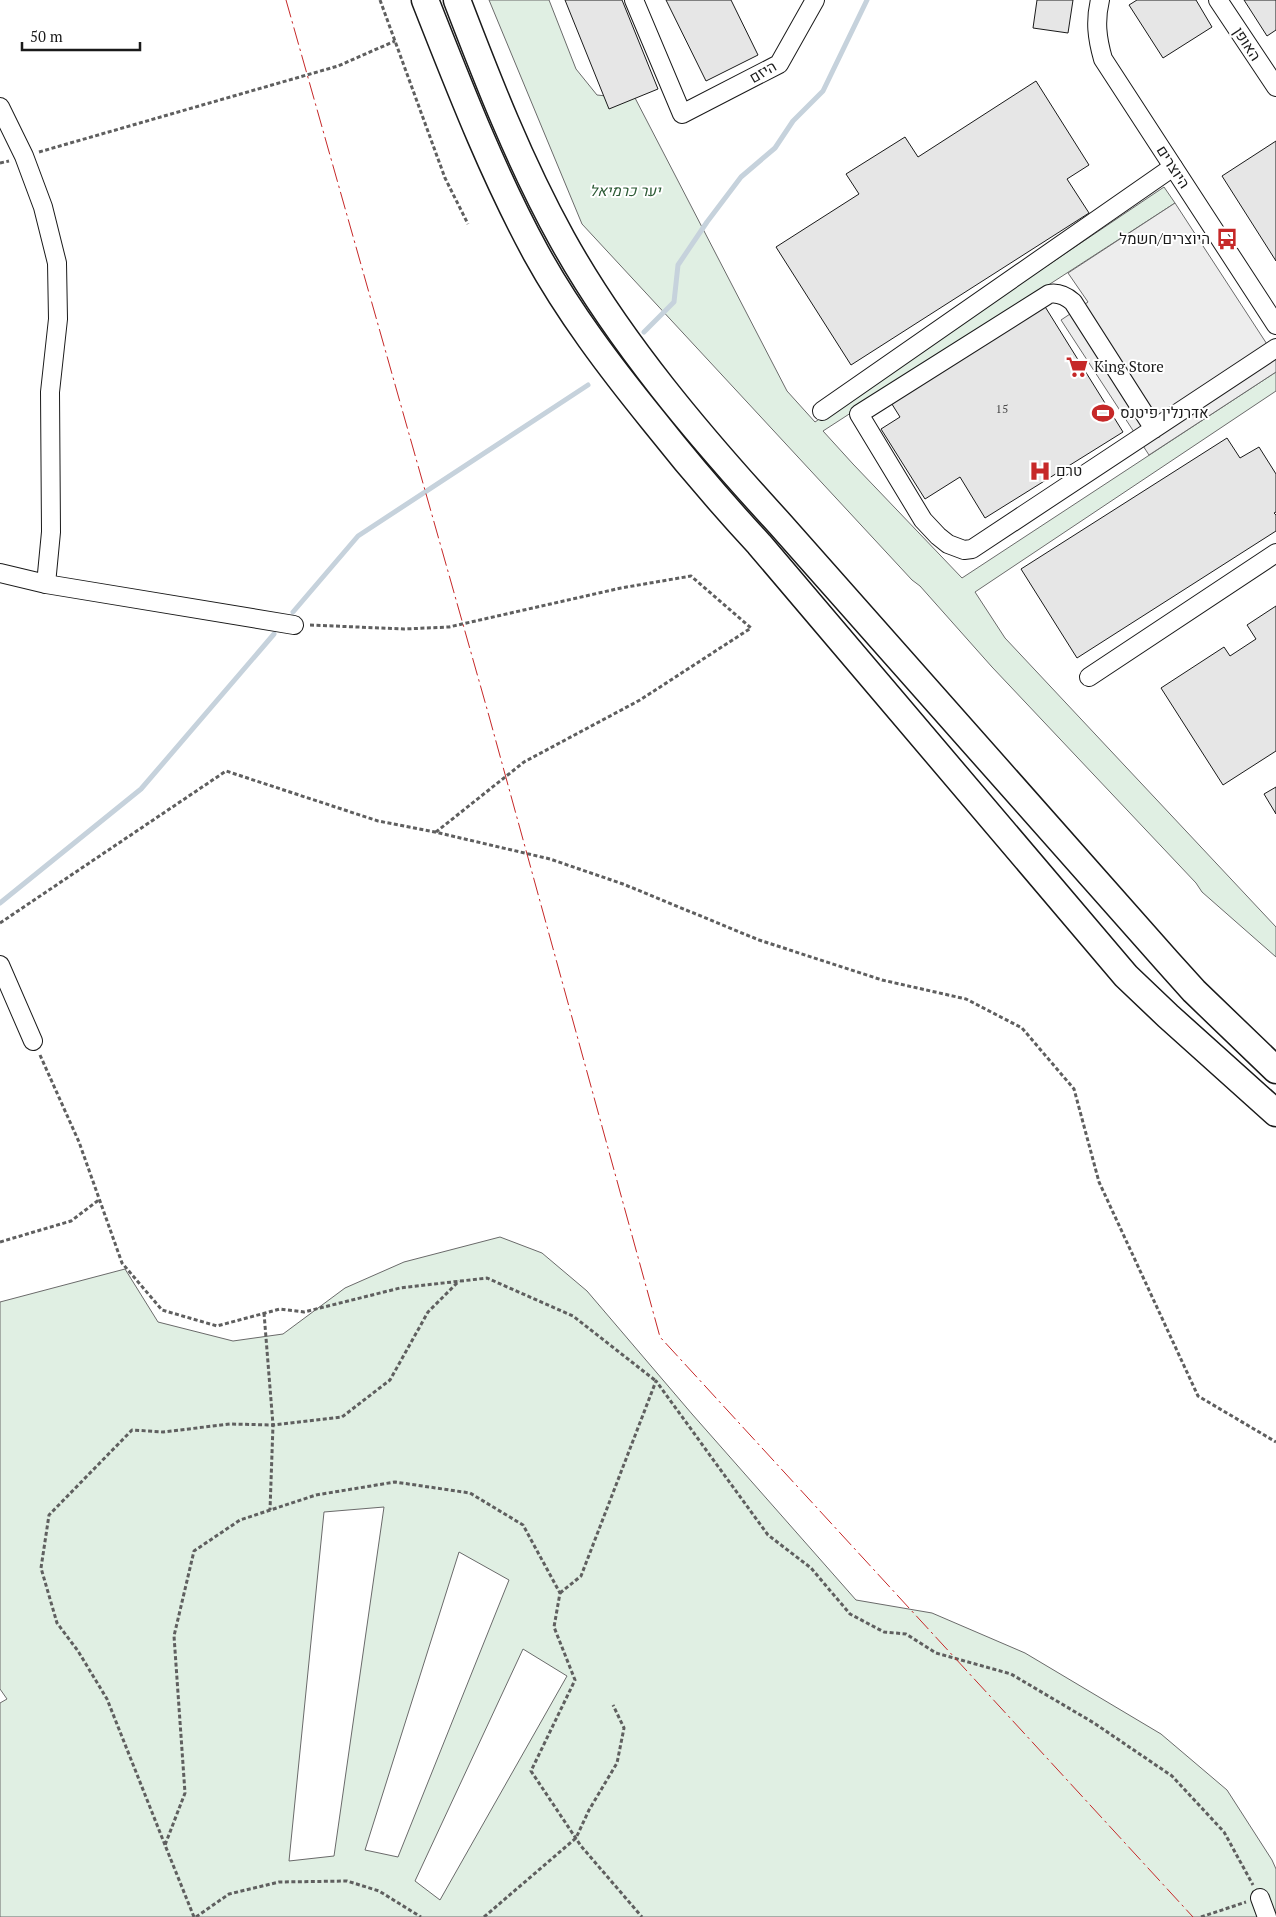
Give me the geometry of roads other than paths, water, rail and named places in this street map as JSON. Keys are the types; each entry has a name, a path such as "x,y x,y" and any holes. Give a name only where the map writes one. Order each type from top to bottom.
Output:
{"highway":[{"path":"425,0 506,195 536,254 573,315 617,376 716,498 759,544 1126,976 1276,1113"},
{"path":"457,0 505,119 549,215 598,299 640,358 738,478 1168,962 1194,991 1276,1070"}],"street":[{"name":"היזם","path":"634,0 682,114 780,64 816,0"},
{"name":"היוצרים","path":"1100,0 1096,15 1096,38 1103,59 1276,325"},
{"name":"האופן","path":"1218,0 1276,87"},
{"path":"0,108 24,156 43,207 57,263 58,319 50,392 51,532 46,584"},
{"path":"822,411 1173,167"},
{"path":"1154,429 1077,307 1067,297 1060,294 1049,294 859,414 923,520 948,544 964,550 972,550 1276,348"},
{"path":"1089,677 1276,553"},
{"path":"0,573 46,584 294,624"},
{"path":"0,965 33,1041"},
{"path":"1260,1898 1267,1917"}],"waterway":[{"path":"644,332 674,302 678,265 707,222 741,177 775,148 793,121 823,91 867,0"},
{"path":"293,612 358,536 588,385"},
{"path":"0,903 141,789 274,634"}],"place":[{"name":"היוצרים/חשמל","path":"1227,239"},
{"name":"King Store","path":"1077,367"},
{"name":"אדרנלין פיטנס","path":"1103,413"},
{"name":"טרם","path":"1040,471"}],"park label":[{"name":"יער כרמיאל","path":"625,191"}]}
